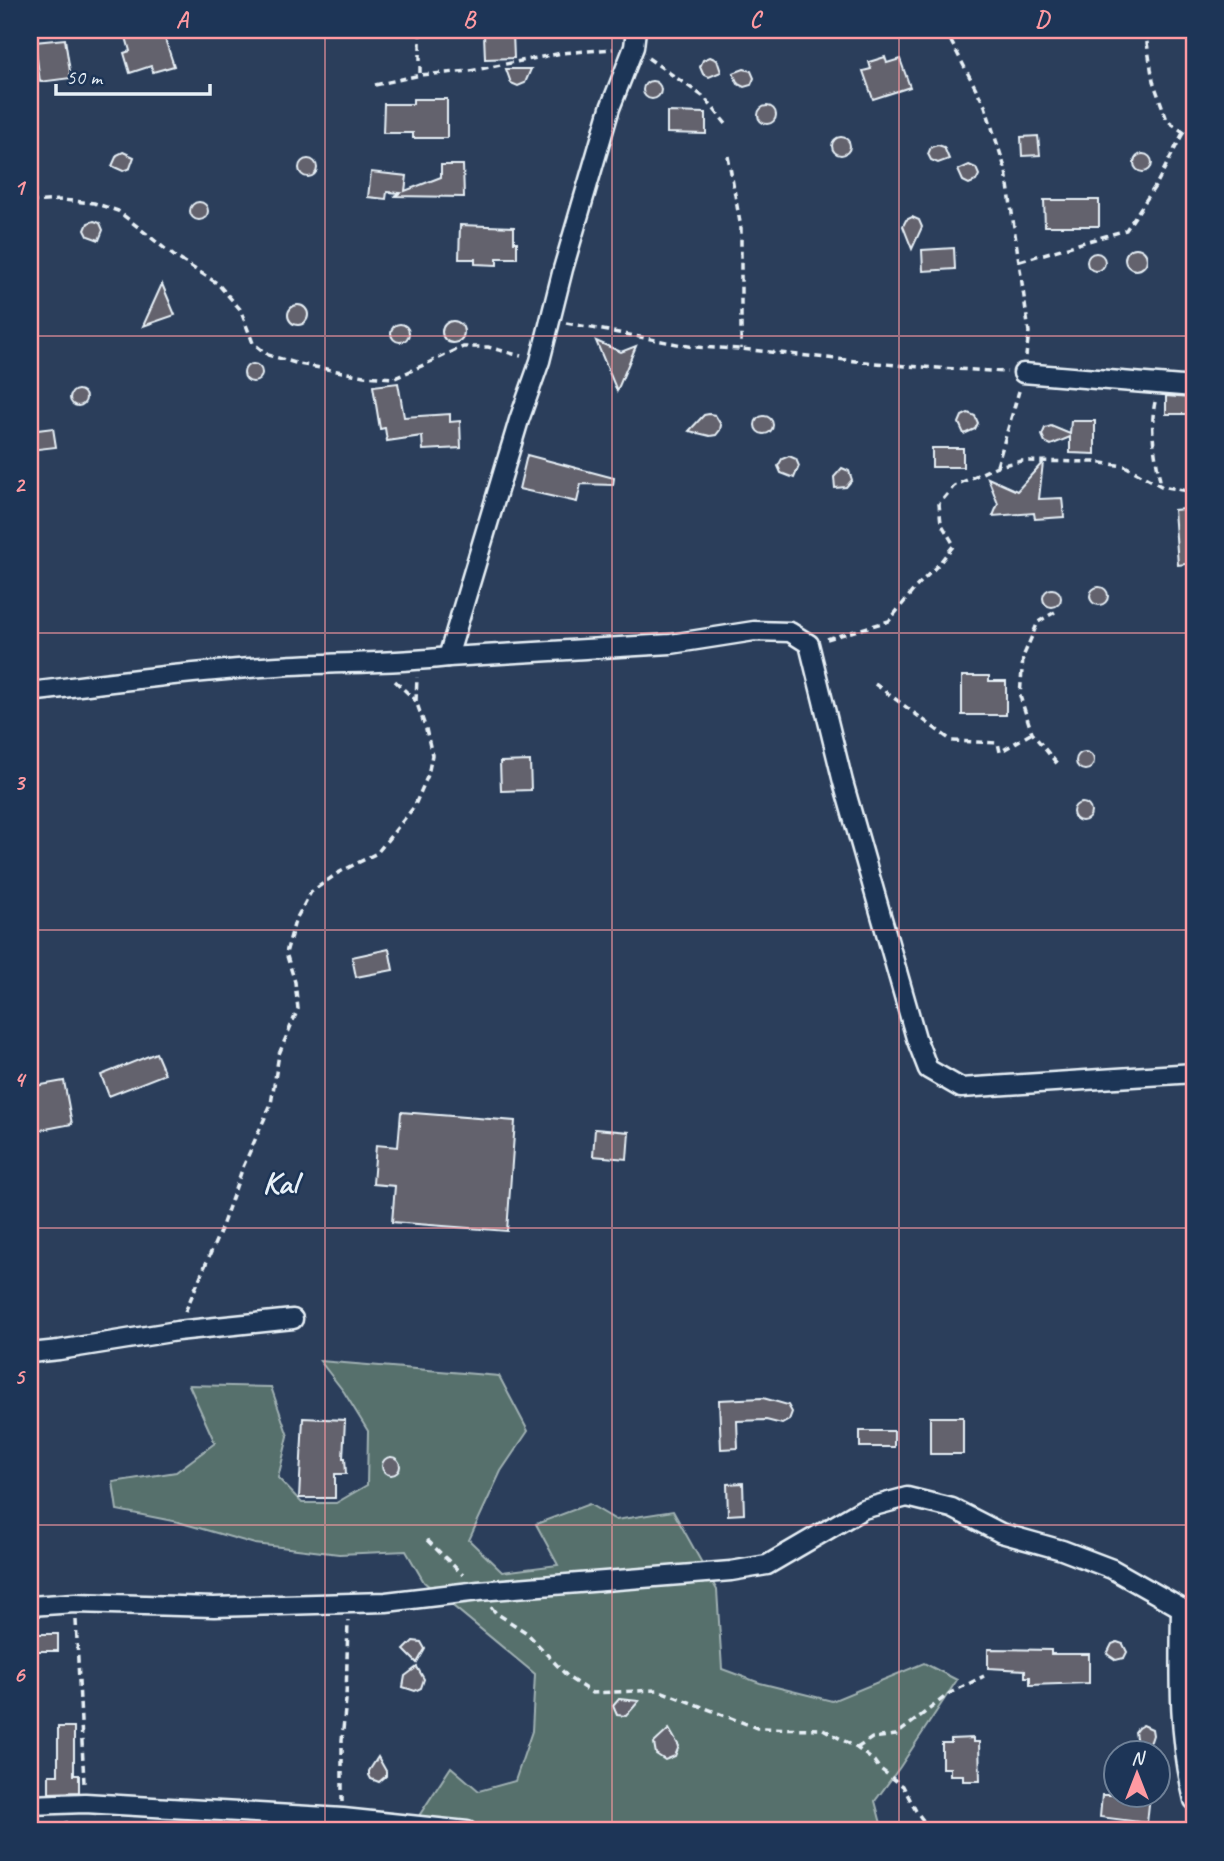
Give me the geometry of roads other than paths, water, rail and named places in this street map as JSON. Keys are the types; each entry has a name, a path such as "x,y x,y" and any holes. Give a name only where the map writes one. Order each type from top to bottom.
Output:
{"street":[{"path":"448,657 519,420 540,361 610,108 635,38"},
{"path":"1023,373 1194,387"},
{"path":"30,692 212,671 671,644 754,631 790,632 808,644 843,782 916,1038 928,1069 961,1088 1194,1073"},
{"path":"30,1353 177,1331 293,1319"},
{"path":"30,1606 75,1603 214,1607 347,1604 731,1571 767,1566 863,1508 907,1497 952,1508 1001,1533 1062,1550 1112,1569 1187,1610 1180,1715 1186,1769 1194,1800"},
{"path":"30,1805 85,1803 343,1818 467,1831"}],"district":[{"name":"Kal","path":"280,1182"}]}
